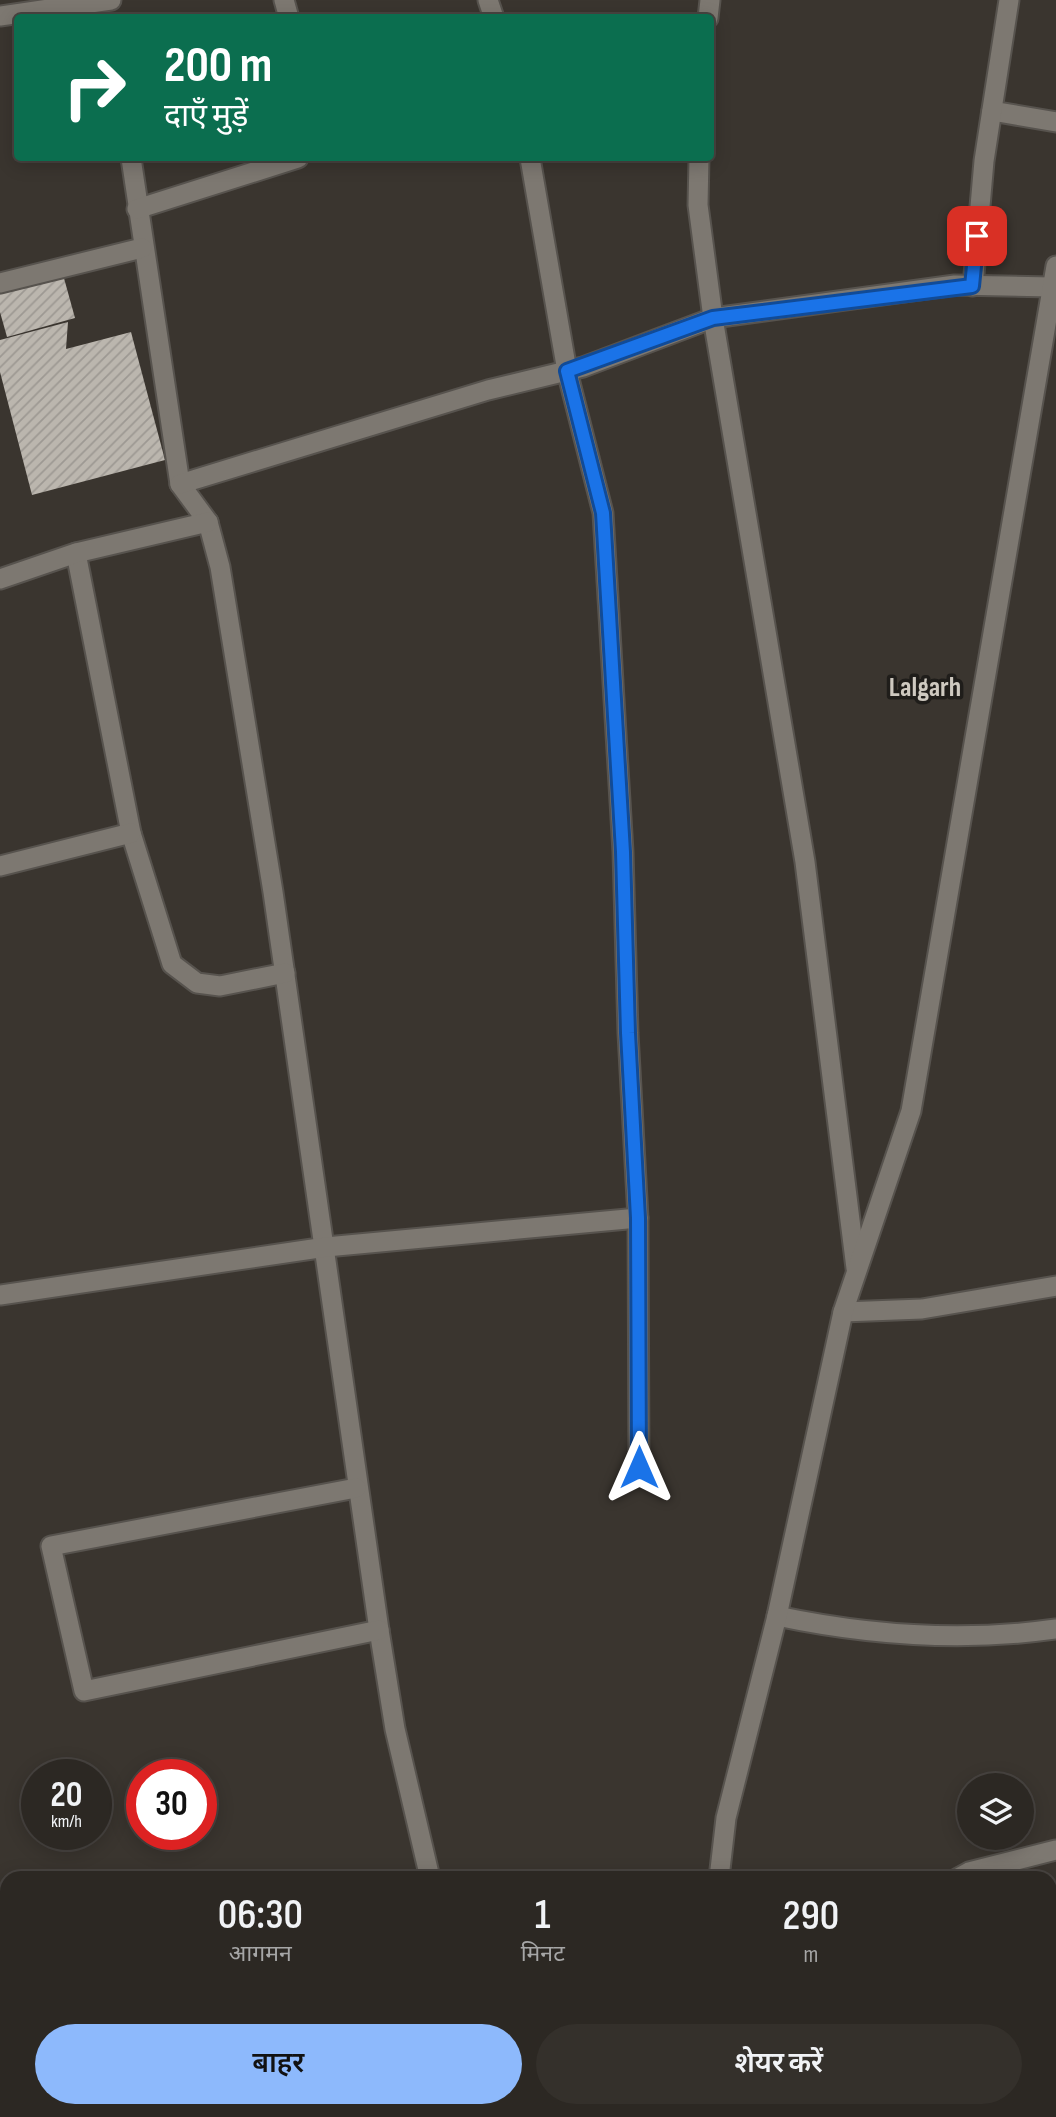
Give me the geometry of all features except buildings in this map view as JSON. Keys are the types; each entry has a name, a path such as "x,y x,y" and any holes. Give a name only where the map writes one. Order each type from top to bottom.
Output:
{"street":[{"path":"0,16 111,0"},
{"path":"972,286 992,111 1009,0"},
{"path":"992,111 1056,122"},
{"path":"131,161 142,248 180,484 208,522 220,567 326,1247 356,1488 395,1729 428,1871"},
{"path":"137,209 289,161"},
{"path":"531,161 567,371 603,513 623,852 628,1033 638,1218 639,1467"},
{"path":"699,161 698,205 713,318 804,862 856,1271"},
{"path":"0,283 142,248"},
{"path":"720,1871 726,1818 777,1616 843,1312 911,1111 1048,364 1051,287 1056,266"},
{"path":"180,484 488,390 567,371 713,318 972,286 1051,287"},
{"path":"0,579 76,553 208,522"},
{"path":"76,553 131,833 172,964 197,983 220,986 285,973"},
{"path":"0,866 131,833"},
{"path":"0,1295 326,1247 638,1218"},
{"path":"843,1312 922,1309 1056,1286"},
{"path":"356,1488 51,1546 85,1691 379,1630"},
{"path":"777,1616 816,1624 959,1636 1056,1629"},
{"path":"973,1871 1056,1850"}],"district":[{"name":"Lalgarh","path":"925,687"}],"route":[{"path":"639,1467 638,1218 628,1033 623,852 603,513 567,371 713,318 955,285 972,286 977,236"}]}
